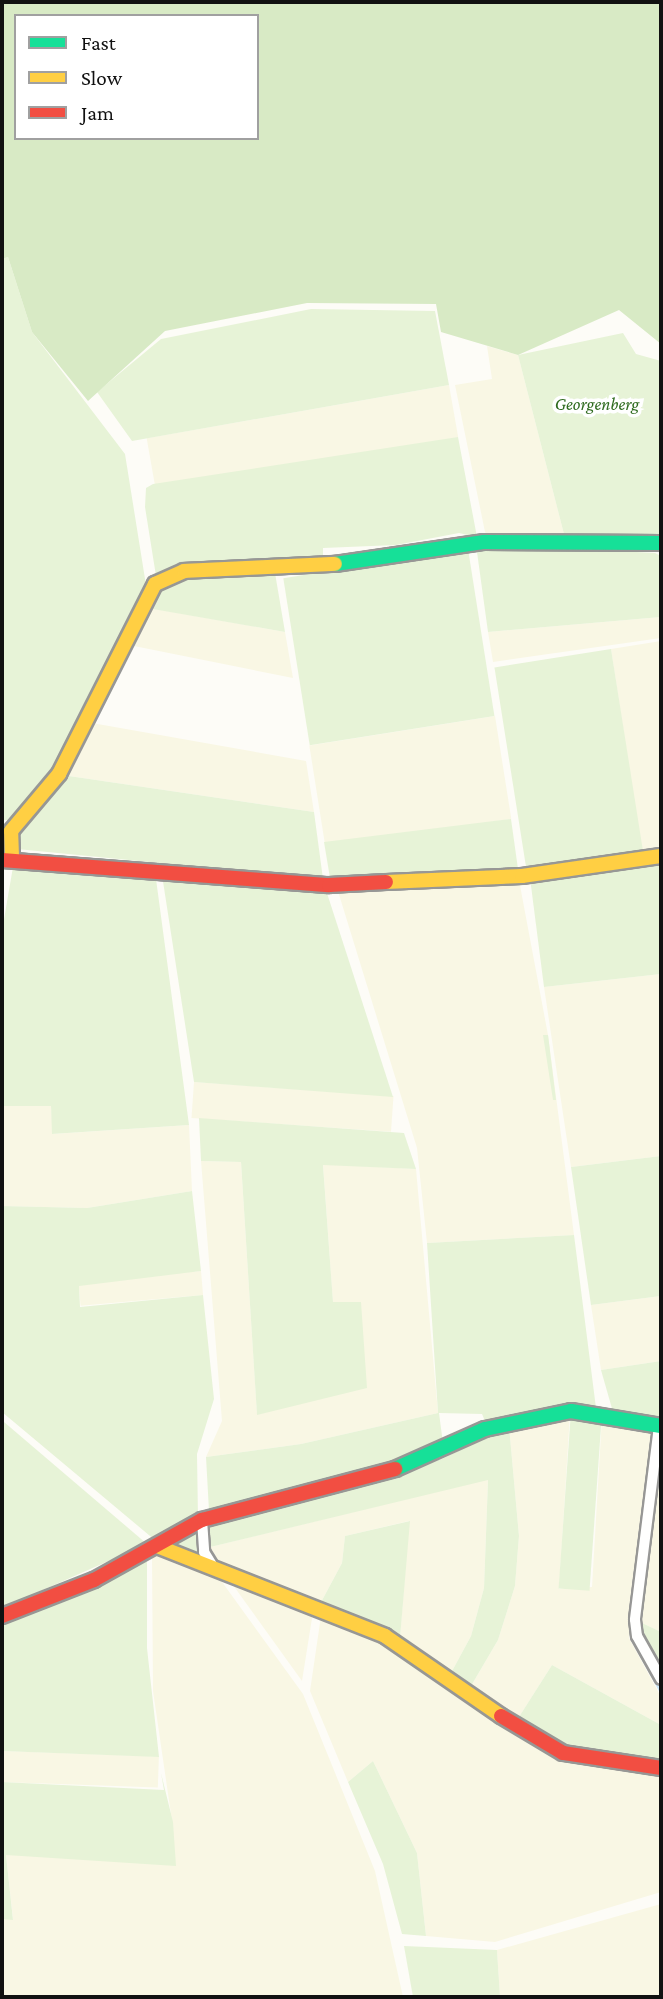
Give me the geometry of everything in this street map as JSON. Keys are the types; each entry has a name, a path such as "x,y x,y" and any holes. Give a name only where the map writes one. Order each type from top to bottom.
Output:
{"street":[{"path":"661,543 484,542 327,565 184,571 155,584 59,774 11,831 7,858 329,885 522,876 661,856"},
{"path":"2,1616 157,1546 202,1520 417,1463 485,1429 542,1414 602,1413 660,1426 635,1620 637,1636 661,1679"},
{"path":"202,1520 200,1536 212,1565"},
{"path":"157,1546 212,1565 385,1636 538,1742 563,1753 661,1768"}],"shaded area":[{"path":"487,346 518,355 564,534 491,539 485,532 455,385 492,379"},
{"path":"449,385 458,437 156,491 147,438"},
{"path":"144,607 285,632 293,678 129,645"},
{"path":"661,617 661,638 493,662 488,632"},
{"path":"661,641 661,856 642,853 611,649"},
{"path":"495,716 511,819 326,848 309,745"},
{"path":"92,723 306,761 314,812 62,775"},
{"path":"519,880 548,1035 574,1235 427,1243 417,1148 337,888"},
{"path":"661,974 661,1156 571,1167 544,987"},
{"path":"194,1082 394,1096 391,1132 191,1118"},
{"path":"2,1106 51,1106 53,1134 189,1125 192,1191 87,1208 2,1206"},
{"path":"201,1161 241,1162 257,1414 361,1302 333,1303 323,1164 416,1169 438,1413 301,1444 206,1457 222,1421"},
{"path":"201,1271 203,1295 81,1306 78,1282"},
{"path":"661,1296 661,1361 601,1370 591,1305"},
{"path":"570,1414 559,1589 592,1587 602,1417 654,1433 629,1638 661,1697 661,1725 552,1665 517,1720 471,1686 498,1640 515,1586 519,1536 509,1426"},
{"path":"488,1479 484,1588 471,1636 451,1673 400,1638 409,1521 345,1536 342,1563 319,1606 216,1563 206,1548"},
{"path":"656,1487 661,1490 661,1632 640,1622"},
{"path":"161,1550 212,1568 303,1694 375,1871 403,1997 2,1997 2,1919 13,1919 6,1855 172,1821 153,1691 152,1555"},
{"path":"225,1574 313,1612 302,1681"},
{"path":"321,1616 392,1647 578,1761 661,1775 661,1892 495,1942 426,1936 417,1853 373,1761 348,1782 310,1691"},
{"path":"2,1751 159,1756 158,1787 2,1782"},
{"path":"661,1904 661,1997 500,1997 497,1950"}],"green space":[{"path":"2,2 661,2 661,344 619,310 518,355 441,332 436,304 307,303 165,331 88,401 32,332 8,257 2,259"},
{"path":"8,257 32,332 125,454 146,585 56,773 10,820 2,820 2,259"},
{"path":"311,309 435,311 449,385 132,441 97,392 161,339"},
{"name":"Georgenberg","path":"623,333 636,354 661,361 661,543 565,538 518,355"},
{"path":"458,437 477,537 459,533 396,545 323,548 323,560 156,576 145,507 146,488 153,484"},
{"path":"482,544 655,553 661,556 661,617 488,632 477,552"},
{"path":"468,549 494,716 310,745 283,578"},
{"path":"186,573 275,573 285,632 147,608 156,588"},
{"path":"611,649 643,852 527,871 494,667"},
{"path":"62,775 314,812 323,879 17,849 18,834"},
{"path":"511,819 518,869 330,878 324,842"},
{"path":"661,859 661,974 544,987 530,878"},
{"path":"14,861 156,879 189,1125 52,1134 51,1106 2,1106 2,931"},
{"path":"162,875 325,887 393,1097 194,1082"},
{"path":"543,1035 548,1035 556,1100 553,1100"},
{"path":"199,1118 404,1133 416,1169 323,1165 333,1302 361,1302 367,1388 257,1415 241,1162 201,1161"},
{"path":"661,1156 661,1296 591,1305 571,1167"},
{"path":"192,1191 201,1271 79,1286 80,1307 203,1295 214,1399 197,1454 198,1518 156,1541 2,1412 2,1206 87,1208"},
{"path":"574,1235 596,1408 528,1411 485,1421 482,1414 439,1413 444,1451 209,1511 206,1457 301,1444 438,1413 427,1243"},
{"path":"661,1361 661,1421 613,1412 601,1370"},
{"path":"571,1411 602,1413 590,1591 559,1589"},
{"path":"2,1421 4,1422 147,1544 2,1608"},
{"path":"509,1426 519,1536 515,1586 498,1640 471,1686 451,1673 471,1636 484,1588 488,1480 206,1548 205,1523 317,1493 336,1494 336,1489 442,1459"},
{"path":"410,1521 400,1638 319,1606 342,1563 345,1536"},
{"path":"195,1528 201,1559 165,1546"},
{"path":"140,1560 147,1562 147,1648 159,1757 2,1751 2,1620"},
{"path":"640,1622 661,1632 661,1669 642,1637"},
{"path":"552,1665 661,1725 661,1762 576,1751 517,1720"},
{"path":"373,1761 417,1853 426,1936 402,1934 383,1864 348,1782"},
{"path":"161,1773 173,1822 176,1866 6,1855 13,1920 2,1919 2,1782 164,1790"},
{"path":"404,1946 497,1950 500,1997 413,1997"}],"waterway":[{"path":"633,1639 661,1690"}],"traffic: fast":[{"path":"335,564 484,542 661,543"},
{"path":"395,1469 485,1429 571,1411 661,1426"}],"traffic: slow":[{"path":"12,856 11,831 59,774 155,584 184,571 335,564"},
{"path":"386,882 522,876 661,856"},
{"path":"157,1546 385,1636 501,1716"}],"traffic: jam":[{"path":"2,860 329,885 386,882"},
{"path":"2,1616 94,1580 202,1520 395,1469"},
{"path":"501,1716 563,1753 661,1768"}]}
